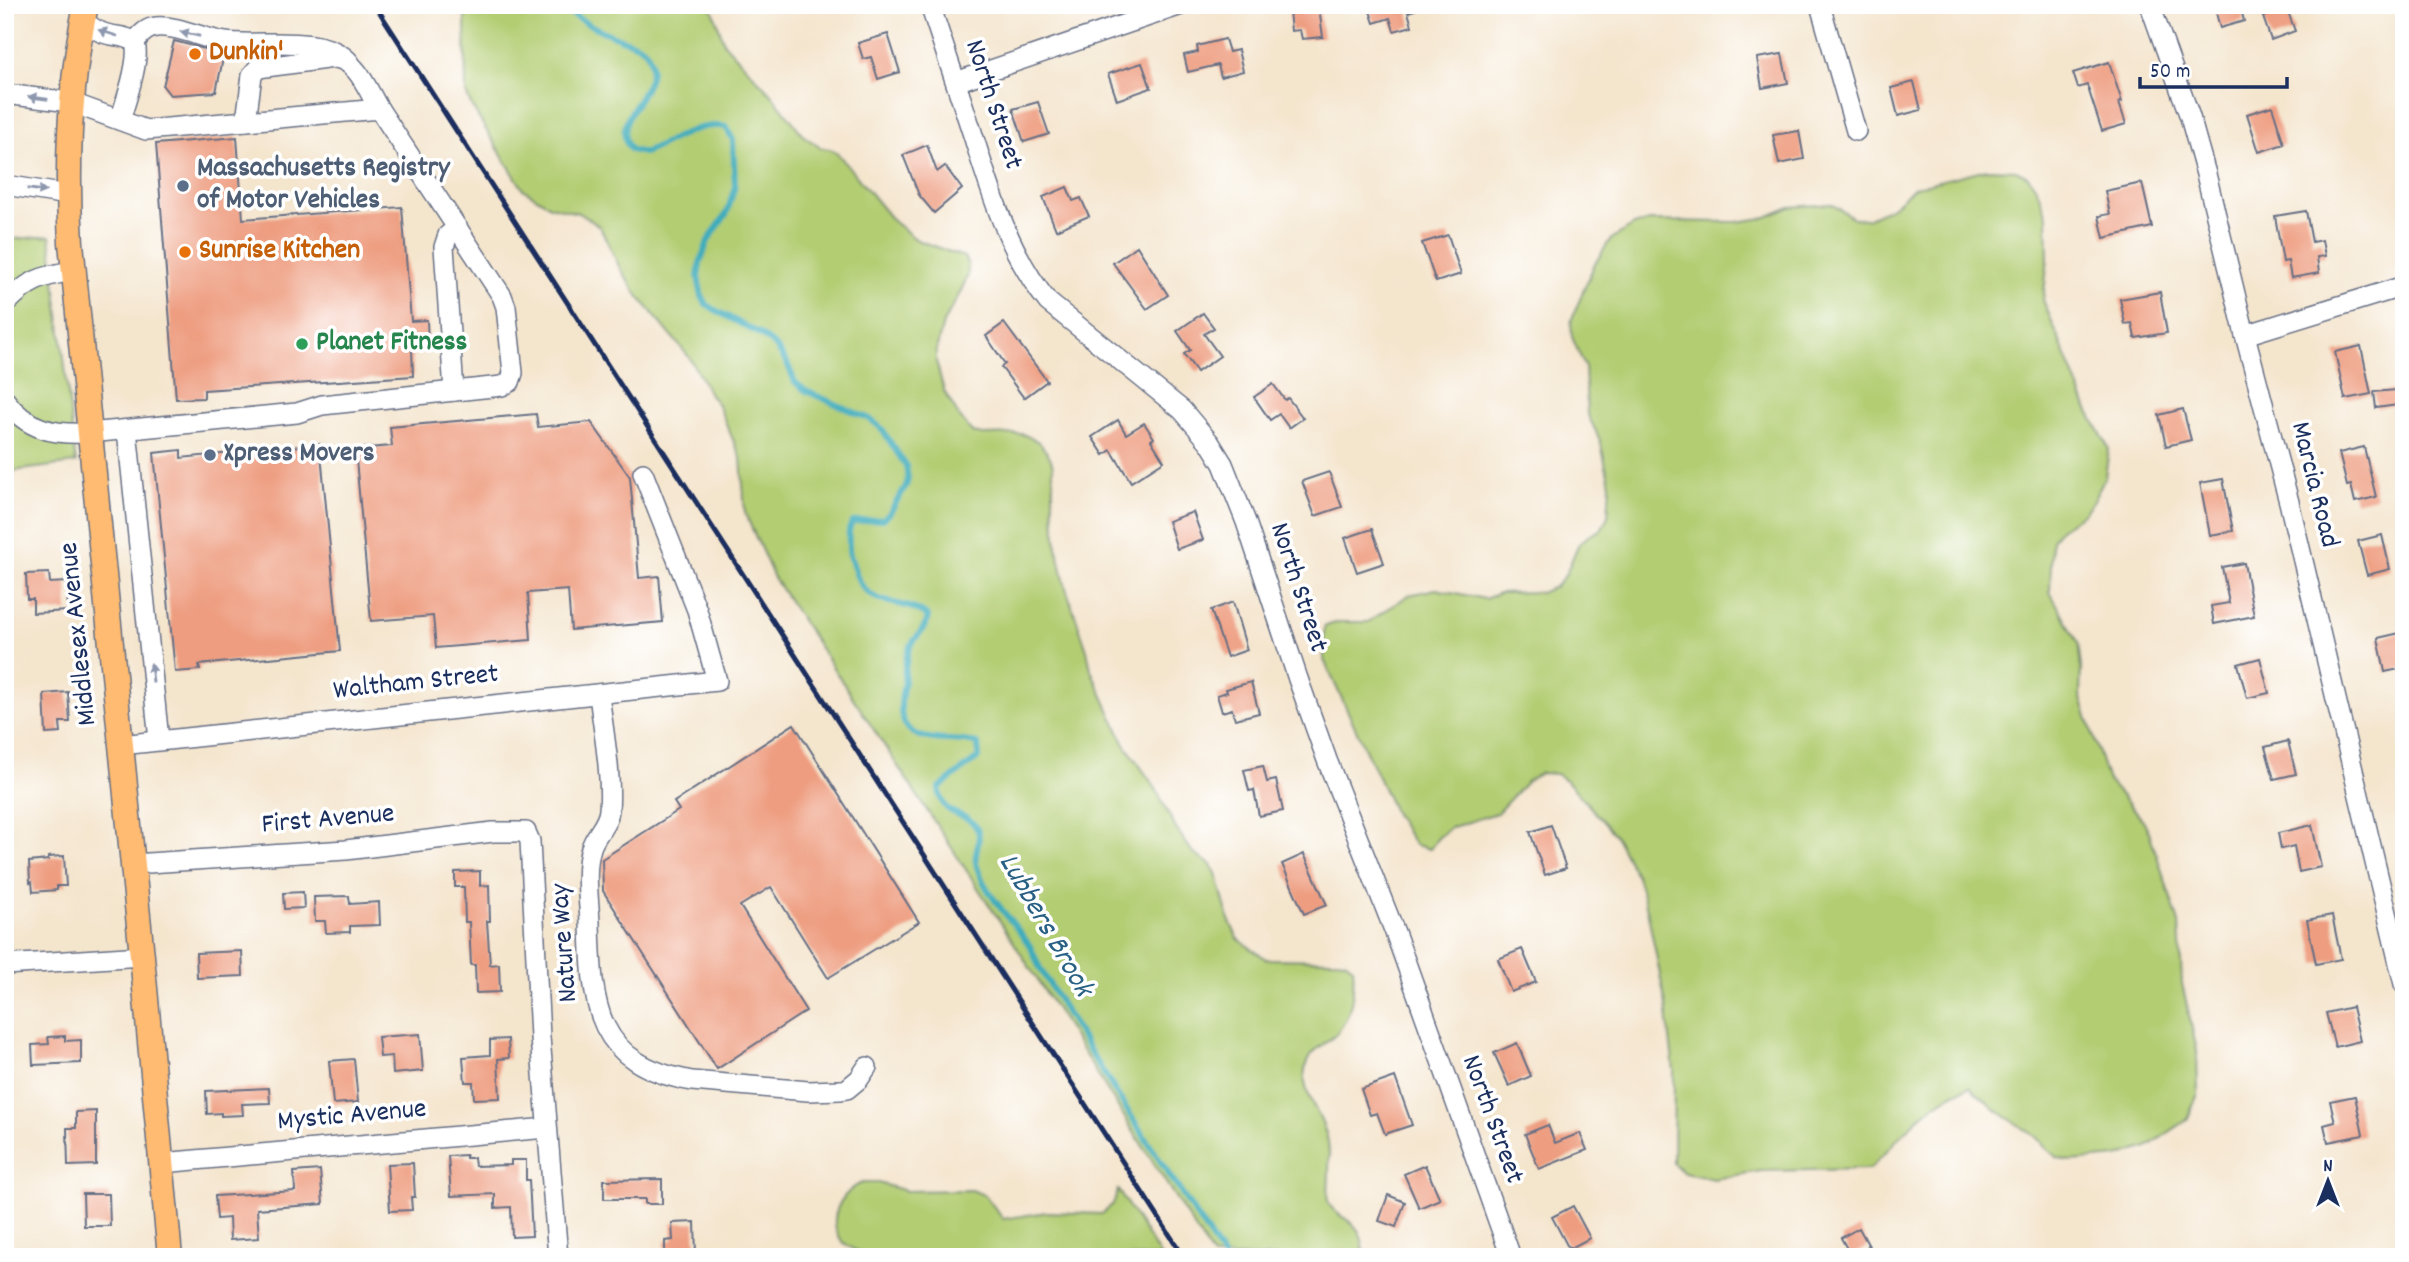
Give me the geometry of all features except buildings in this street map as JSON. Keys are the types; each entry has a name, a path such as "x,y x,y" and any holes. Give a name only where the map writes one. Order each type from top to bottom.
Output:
{"main road":[{"name":"Middlesex Avenue","path":"84,13 70,102 68,195 73,271 170,1257"}],"street":[{"name":"North Street","path":"930,5 1000,216 1020,262 1034,284 1048,302 1182,410 1210,443 1223,464 1246,522 1327,760 1396,935 1511,1257"},
{"path":"956,82 1181,5"},
{"path":"1820,5 1856,131"},
{"name":"Marcia Road","path":"2150,5 2198,146 2289,502 2404,984"},
{"path":"84,13 102,33 134,42"},
{"path":"5,400 12,410 35,426 61,435 294,413 322,405 505,385 513,376 504,299 350,63 335,51 299,43 223,42 163,27 148,29 134,42"},
{"path":"120,120 137,53 134,42"},
{"path":"246,121 252,75 258,68 334,58 350,63"},
{"path":"5,94 70,102 146,130 379,109"},
{"path":"5,185 68,195"},
{"path":"454,391 444,247 448,235 458,229"},
{"path":"5,305 21,288 45,275 73,271"},
{"path":"2245,335 2404,285"},
{"path":"127,430 159,740"},
{"name":"Waltham Street","path":"121,745 716,681 696,610 643,473"},
{"name":"Nature Way","path":"599,694 609,813 590,849 588,877 590,950 596,1008 608,1034 628,1056 647,1068 675,1078 707,1083 808,1091 841,1090 859,1079 867,1067"},
{"name":"First Avenue","path":"133,864 346,850 482,833 526,832 530,841 547,1128"},
{"path":"5,965 142,956"},
{"path":"547,1128 558,1257"},
{"name":"Mystic Avenue","path":"162,1163 547,1128"}],"green space":[{"path":"463,5 710,5 724,43 772,95 804,136 821,148 830,149 839,155 893,221 917,240 964,257 968,265 968,275 943,323 936,351 944,391 960,418 973,433 1023,434 1039,442 1050,457 1053,466 1057,547 1066,588 1091,670 1124,743 1156,789 1176,829 1194,854 1210,864 1216,873 1229,920 1238,939 1266,959 1335,960 1345,961 1353,967 1353,993 1346,1019 1336,1034 1311,1055 1305,1076 1309,1095 1328,1142 1328,1202 1334,1211 1354,1225 1359,1232 1365,1257 1213,1257 1009,935 774,578 745,513 741,458 718,405 689,357 639,297 620,268 600,227 582,214 550,206 523,189 472,107 466,93"},
{"path":"1987,169 2016,170 2028,176 2037,189 2047,216 2048,258 2043,300 2087,408 2109,449 2105,477 2093,501 2084,513 2060,529 2052,540 2050,592 2078,642 2080,695 2108,781 2143,820 2149,832 2179,923 2182,983 2197,1051 2198,1094 2187,1120 2147,1147 2118,1157 2071,1161 2056,1157 2035,1136 1996,1110 1970,1087 1928,1110 1870,1169 1761,1171 1714,1179 1684,1173 1673,1163 1674,1071 1666,1005 1647,909 1637,877 1615,835 1568,782 1556,774 1541,773 1527,781 1497,813 1450,828 1430,849 1415,845 1396,816 1324,660 1324,627 1337,622 1368,622 1409,595 1436,589 1485,599 1499,593 1542,592 1555,587 1566,574 1578,545 1601,530 1608,516 1610,484 1600,440 1587,413 1585,367 1572,337 1571,321 1594,265 1610,240 1634,225 1650,221 1736,222 1764,218 1790,207 1831,204 1854,218 1867,219 1892,207 1915,187"},
{"path":"50,236 76,463 5,472 5,240"},
{"path":"862,1183 878,1183 906,1191 972,1190 986,1196 1003,1219 1047,1212 1102,1214 1113,1204 1118,1190 1161,1257 867,1257 843,1242 835,1226 835,1217 842,1200 854,1187"}],"waterway":[{"name":"Lubbers Brook","path":"559,5 597,28 641,47 648,54 651,64 650,77 625,129 625,140 631,150 644,153 687,132 716,126 726,127 733,140 735,186 727,213 708,241 700,263 698,277 706,304 760,334 776,347 795,382 806,391 870,419 881,428 906,466 906,486 889,514 883,519 853,522 849,537 850,555 862,586 878,599 909,607 928,617 906,658 901,707 904,722 914,733 923,737 978,744 979,757 939,788 941,799 950,811 974,824 979,835 976,862 981,878 1030,946 1041,970 1093,1056 1223,1257"}],"railway":[{"path":"375,5 1184,1257"}],"place":[{"name":"Dunkin'","path":"195,54"},
{"name":"Massachusetts Registry of Motor Vehicles","path":"183,186"},
{"name":"Sunrise Kitchen","path":"185,252"},
{"name":"Planet Fitness","path":"302,344"},
{"name":"Xpress Movers","path":"210,455"}]}
